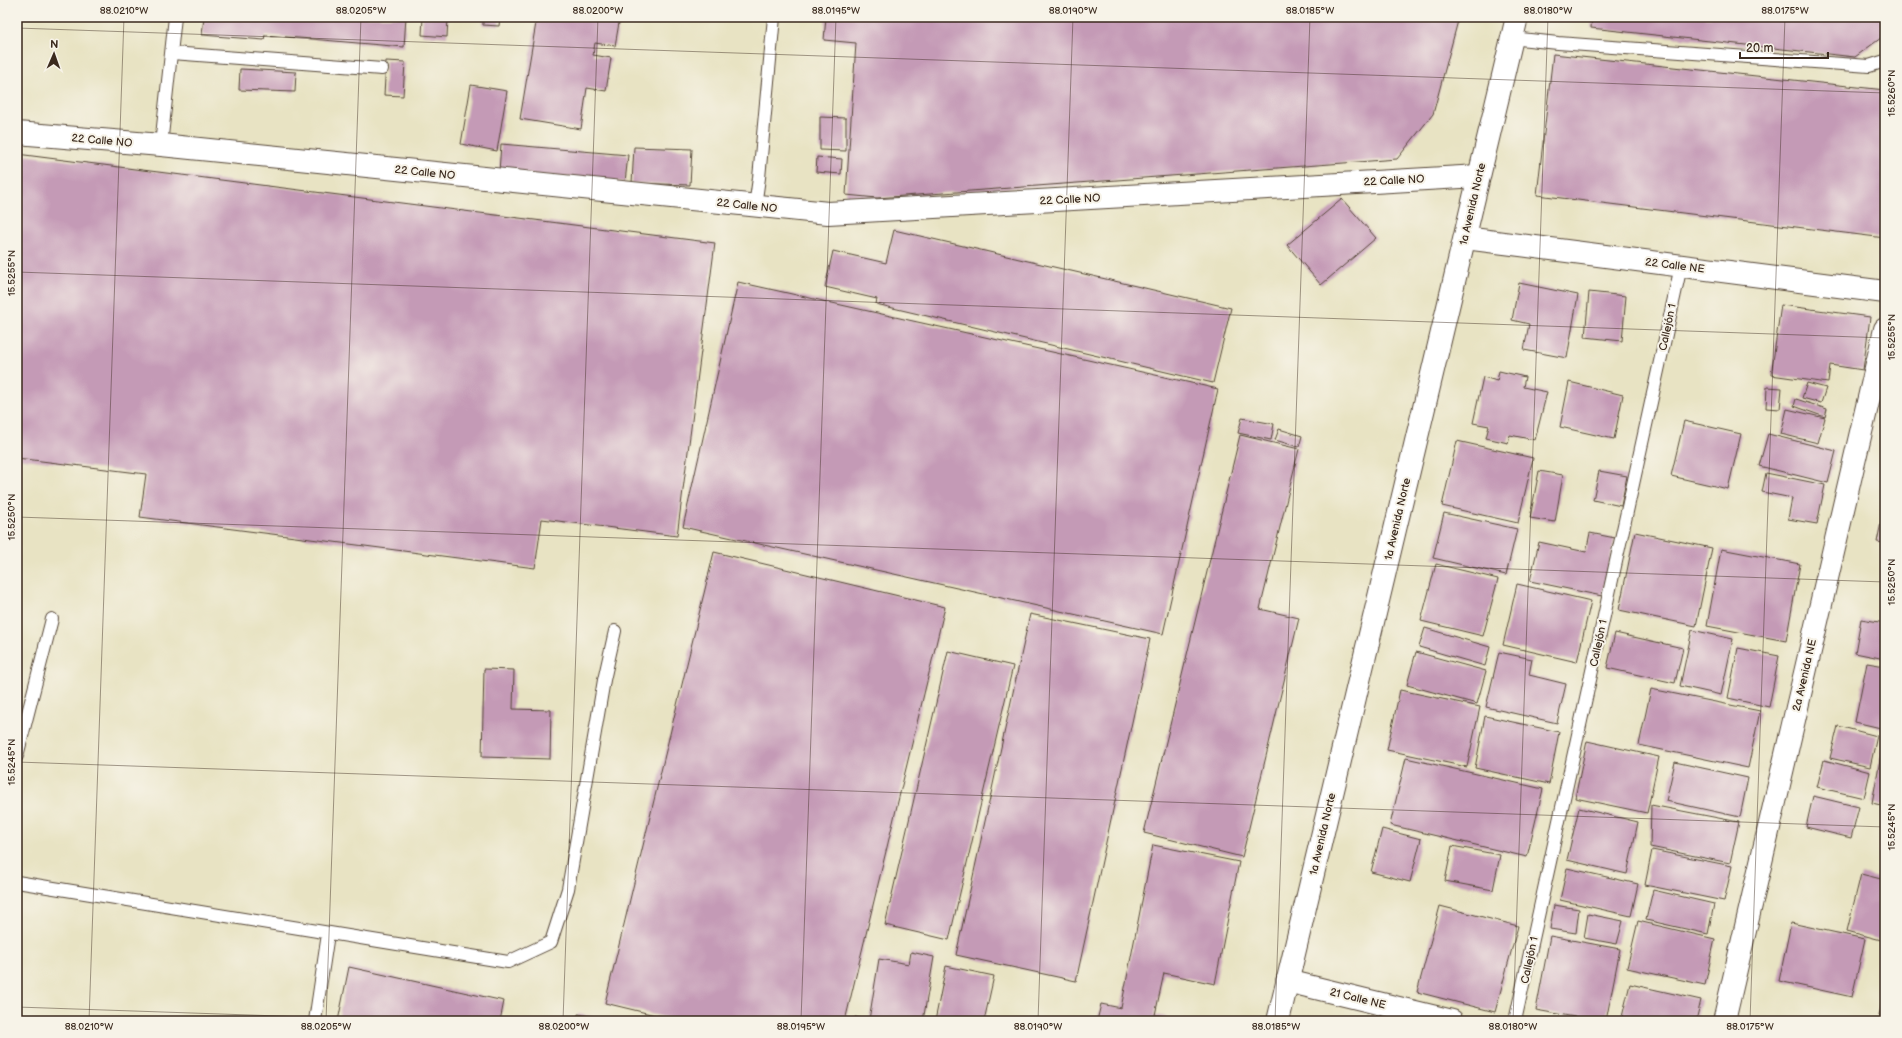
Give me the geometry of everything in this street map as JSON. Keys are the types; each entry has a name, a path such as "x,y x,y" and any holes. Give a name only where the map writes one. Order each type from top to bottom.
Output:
{"street":[{"name":"1a Avenida Norte","path":"1278,1021 1514,27"},
{"name":"22 Calle NO","path":"17,133 161,145 828,213 1479,176"},
{"name":"22 Calle NE","path":"1465,238 1885,292"},
{"name":"2a Avenida NE","path":"1724,1021 1885,329"},
{"name":"21 Calle NE","path":"1287,981 1452,1021"}],"lane":[{"path":"161,145 175,17"},
{"path":"755,206 774,17"},
{"path":"1514,27 1558,43 1869,66 1885,61"},
{"path":"172,53 382,69"},
{"name":"Callejón 1","path":"1515,1021 1681,266"},
{"path":"17,756 52,619"},
{"path":"17,882 328,934 508,962 551,942 568,889 604,680 615,631"},
{"path":"315,1021 328,934"}],"building":[{"path":"204,17 406,17 404,47 265,35 264,40 202,35"},
{"path":"423,17 448,17 447,37 422,35"},
{"path":"483,17 500,17 499,26 483,25"},
{"path":"537,17 620,17 615,46 595,43 593,55 611,58 606,91 587,88 581,129 520,119"},
{"path":"826,17 1459,17 1433,114 1397,159 877,198 846,195 856,43 824,40"},
{"path":"1592,17 1885,17 1885,35 1855,57 1591,28"},
{"path":"1553,54 1885,90 1885,238 1537,195"},
{"path":"386,61 405,62 403,96 384,95"},
{"path":"240,69 296,72 295,92 239,90"},
{"path":"471,85 507,91 497,151 461,144"},
{"path":"820,117 846,118 846,151 820,150"},
{"path":"501,144 628,155 625,182 499,172"},
{"path":"634,147 692,149 690,185 632,183"},
{"path":"17,154 715,243 677,536 542,519 535,568 140,517 146,474 17,458"},
{"path":"817,157 842,159 841,174 816,172"},
{"path":"1342,199 1376,238 1321,285 1287,245"},
{"path":"894,230 1231,308 1213,383 876,304 877,299 825,287 833,251 886,263"},
{"path":"738,282 1218,389 1163,634 683,527"},
{"path":"1519,283 1578,295 1567,358 1524,350 1529,324 1512,320"},
{"path":"1589,292 1626,296 1622,341 1585,337"},
{"path":"1781,305 1870,317 1863,370 1830,365 1828,383 1771,375"},
{"path":"1499,371 1525,377 1523,387 1547,392 1535,440 1510,435 1508,443 1486,438 1489,426 1473,423 1483,377 1497,381"},
{"path":"1569,382 1623,395 1614,439 1560,427"},
{"path":"1807,383 1826,388 1821,403 1802,398"},
{"path":"1767,387 1782,388 1780,409 1766,408"},
{"path":"1796,399 1827,409 1825,417 1794,406"},
{"path":"1787,409 1825,418 1818,443 1781,434"},
{"path":"1242,418 1274,424 1271,440 1238,433"},
{"path":"1684,421 1741,434 1728,489 1671,476"},
{"path":"1279,429 1302,436 1299,447 1275,440"},
{"path":"1768,434 1836,451 1828,483 1759,466"},
{"path":"1240,435 1299,449 1260,609 1299,618 1242,857 1144,833"},
{"path":"1457,441 1533,458 1518,523 1442,506"},
{"path":"1539,471 1563,475 1555,522 1530,518"},
{"path":"1599,471 1627,476 1621,506 1593,500"},
{"path":"1766,473 1825,485 1817,524 1788,519 1792,498 1762,492"},
{"path":"1885,508 1885,543 1877,542"},
{"path":"1444,513 1517,529 1506,575 1433,558"},
{"path":"1635,532 1712,548 1696,626 1619,610"},
{"path":"1590,533 1615,538 1602,596 1530,581 1539,542 1586,552"},
{"path":"1721,549 1800,564 1786,641 1707,626"},
{"path":"714,552 945,607 845,1021 680,1021 605,1003"},
{"path":"1436,564 1498,579 1483,636 1421,621"},
{"path":"1517,584 1591,601 1577,662 1503,645"},
{"path":"1030,614 1150,639 1076,981 956,955"},
{"path":"1861,619 1885,623 1885,659 1855,653"},
{"path":"1425,628 1490,647 1485,666 1419,647"},
{"path":"1692,630 1733,639 1721,695 1680,686"},
{"path":"1615,633 1683,648 1675,683 1607,668"},
{"path":"1738,648 1779,656 1769,707 1728,698"},
{"path":"948,651 1013,666 949,940 885,925"},
{"path":"1416,652 1486,671 1477,704 1407,685"},
{"path":"1499,652 1532,659 1529,675 1566,684 1557,723 1486,707"},
{"path":"1867,663 1885,666 1885,729 1855,722"},
{"path":"484,669 514,670 513,709 551,710 550,759 482,757"},
{"path":"1651,689 1760,711 1748,768 1639,745"},
{"path":"1400,690 1480,707 1467,767 1387,750"},
{"path":"1485,716 1559,732 1549,784 1475,768"},
{"path":"1838,726 1877,736 1870,767 1830,758"},
{"path":"1885,738 1885,806 1872,803"},
{"path":"1587,741 1659,757 1647,813 1575,798"},
{"path":"1406,758 1543,789 1527,857 1390,825"},
{"path":"1824,760 1870,772 1864,798 1817,787"},
{"path":"1675,762 1748,778 1740,817 1666,801"},
{"path":"1813,796 1859,807 1851,838 1806,827"},
{"path":"1651,805 1739,822 1730,863 1650,847"},
{"path":"1579,808 1638,822 1627,874 1567,860"},
{"path":"1382,829 1421,839 1410,882 1371,872"},
{"path":"1153,845 1239,862 1215,984 1164,973 1155,1015 1171,1018 1170,1021 1097,1021 1101,1004 1121,1008"},
{"path":"1452,846 1500,855 1493,890 1445,881"},
{"path":"1652,850 1732,866 1724,901 1645,885"},
{"path":"1885,855 1885,871 1881,870"},
{"path":"1567,868 1638,884 1631,916 1560,900"},
{"path":"1861,874 1885,880 1885,941 1847,931"},
{"path":"1653,890 1714,904 1708,934 1646,920"},
{"path":"1554,905 1579,909 1576,933 1550,929"},
{"path":"1440,906 1518,926 1495,1012 1417,992"},
{"path":"1588,914 1623,921 1617,944 1584,938"},
{"path":"1638,921 1715,939 1705,985 1627,968"},
{"path":"1791,923 1865,939 1852,997 1779,981"},
{"path":"1550,936 1620,949 1606,1021 1597,1021 1536,1010"},
{"path":"911,952 934,957 923,1021 854,1021 855,1017 869,1020 879,959 909,964"},
{"path":"946,966 994,976 984,1021 935,1021"},
{"path":"349,967 504,1001 500,1021 338,1021"},
{"path":"1630,984 1701,1000 1696,1021 1621,1021"},
{"path":"1885,992 1885,1017 1879,1016"},
{"path":"578,1014 613,1020 613,1021 577,1021"}]}
